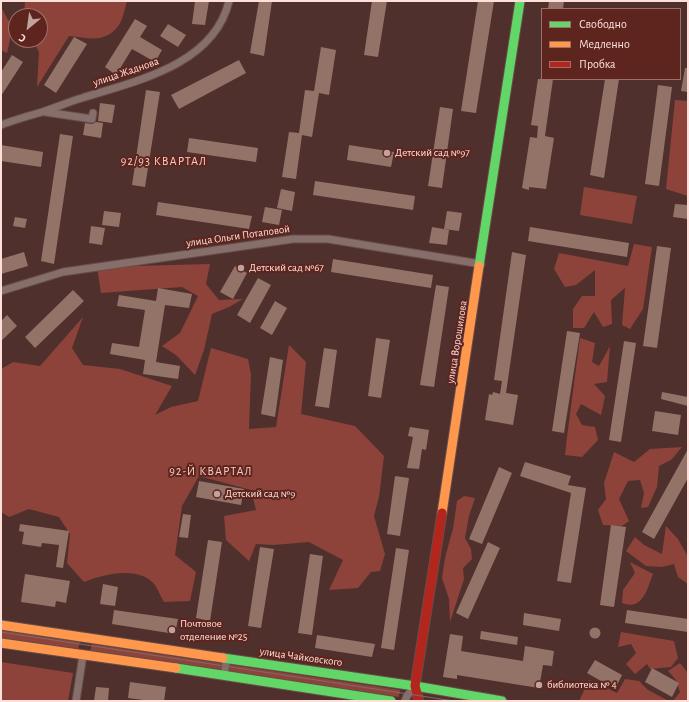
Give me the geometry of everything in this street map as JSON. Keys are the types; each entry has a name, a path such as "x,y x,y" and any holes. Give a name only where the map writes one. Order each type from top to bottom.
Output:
{"main road":[{"name":"улица Ворошилова","path":"419,701 416,686 520,1"},
{"name":"улица Чайковского","path":"1,625 416,686 502,701"},
{"path":"1,643 391,701"}],"street":[{"name":"улица Жаднова","path":"1,125 137,81 163,71 183,60 210,38 222,20 229,1"},
{"path":"42,112 92,119 93,113"},
{"name":"улица Ольги Потаповой","path":"1,291 63,272 292,239 328,240 481,264"},
{"path":"76,701 83,655"},
{"path":"224,676 227,658"},
{"name":"улица Ворошилова","path":"405,701 407,696 416,686"}],"shaded area":[{"path":"25,1 127,1 123,17 119,25 108,35 96,38 69,36 37,87 39,52 37,48 48,48 48,8 25,8"},
{"path":"1,7 8,20 8,48 7,53 1,50"},
{"path":"675,100 688,101 688,196 666,189"},
{"path":"584,187 637,196 632,224 580,215"},
{"path":"634,244 652,247 643,309 630,329 622,325 625,288 611,300 612,324 603,327 594,312 584,328 573,328 573,309 582,296 595,296 595,270 576,285 565,287 554,269 559,253 628,266"},
{"path":"210,264 206,284 219,300 243,299 212,314 204,350 195,375 176,355 162,346 180,333 198,296 182,287 101,293 97,267"},
{"path":"83,317 72,348 83,365 120,369 172,386 155,415 171,407 198,401 211,348 248,359 251,374 249,429 276,427 289,345 306,362 301,414 355,426 384,456 379,497 374,516 385,554 380,571 371,572 358,588 329,590 343,560 309,542 273,545 256,544 249,561 226,540 224,516 256,510 251,490 199,476 182,506 175,555 196,572 190,601 164,602 155,585 140,575 131,573 111,574 84,582 67,563 70,534 59,517 29,509 9,517 1,512 1,369 13,362 40,366"},
{"path":"580,338 595,343 592,362 599,366 610,346 607,382 594,384 605,396 601,415 581,404 576,414 582,425 595,427 598,440 582,457 565,455"},
{"path":"682,447 671,460 659,466 657,487 648,507 641,508 644,493 640,480 628,481 619,499 629,521 622,526 603,525 598,510 606,499 604,483 614,452 634,462 650,449"},
{"path":"464,496 475,498 469,516 465,538 471,549 472,559 463,568 464,579 450,622 449,599 442,578 445,558 453,529 457,501"},
{"path":"666,526 678,539 688,557 688,584 678,577 674,564 662,567 646,566 626,551 635,537 644,545 662,554"},
{"path":"630,562 653,574 643,597 635,604 629,605 622,603 623,590 635,573"},
{"path":"1,630 80,642 78,649 1,638"},
{"path":"621,632 674,641 678,658 671,667 650,669 647,664 635,674 626,664 636,653 631,644 618,647"},
{"path":"92,644 400,690 399,697 90,651"},
{"path":"1,662 73,673 68,701 1,701"},
{"path":"680,663 688,673 688,701 673,701 680,692 676,680 668,671"},
{"path":"625,679 639,681 648,690 669,701 579,701 589,680 617,693"}],"building":[{"path":"195,1 209,1 205,25 192,24"},
{"path":"259,1 272,1 264,56 250,53"},
{"path":"372,1 387,1 378,57 364,55"},
{"path":"478,1 494,1 476,113 461,111"},
{"path":"549,1 564,1 563,8 548,8"},
{"path":"135,19 147,26 140,37 162,50 155,62 132,49 116,75 105,67"},
{"path":"168,24 186,35 178,47 160,36"},
{"path":"74,37 87,44 56,93 44,85"},
{"path":"321,47 336,50 329,95 319,93 312,137 302,135 296,179 282,177 289,132 299,133 305,90 314,91"},
{"path":"12,55 23,62 1,96 1,72"},
{"path":"239,60 246,73 179,109 171,95"},
{"path":"685,68 688,68 688,92 681,91"},
{"path":"538,79 553,80 545,136 554,138 546,189 529,187 529,190 522,188 530,137 537,138 538,126 531,125"},
{"path":"605,80 619,80 604,178 590,175"},
{"path":"658,85 672,87 659,186 645,184"},
{"path":"146,90 160,92 145,187 132,185"},
{"path":"100,103 115,105 112,123 98,121"},
{"path":"440,107 453,109 442,188 428,186"},
{"path":"96,122 103,123 101,138 83,135 85,123 92,124"},
{"path":"60,134 73,136 54,264 41,261"},
{"path":"189,138 258,148 256,162 187,152"},
{"path":"1,145 43,152 41,167 1,161"},
{"path":"349,145 394,152 391,167 347,160"},
{"path":"315,181 415,196 413,210 313,195"},
{"path":"281,189 295,192 292,211 277,208"},
{"path":"158,202 252,216 249,229 156,215"},
{"path":"675,204 688,205 688,219 673,217"},
{"path":"265,207 282,210 279,225 262,222"},
{"path":"104,211 121,213 119,227 102,225"},
{"path":"447,211 462,213 459,231 444,229"},
{"path":"15,217 27,219 25,228 13,226"},
{"path":"91,226 105,228 102,245 89,243"},
{"path":"432,227 449,230 447,245 429,243"},
{"path":"530,227 629,243 627,257 528,241"},
{"path":"657,246 671,248 657,348 643,346"},
{"path":"24,252 28,266 1,274 1,259"},
{"path":"512,252 526,255 506,393 518,395 513,425 485,420 489,394 492,395 493,392 500,394 502,381 494,380"},
{"path":"333,259 433,275 431,288 331,272"},
{"path":"235,266 247,273 233,299 220,292"},
{"path":"258,278 271,285 250,323 237,315"},
{"path":"436,285 449,287 434,387 420,385"},
{"path":"158,288 192,294 189,308 165,305 156,362 180,366 178,379 143,374 145,360 110,354 112,343 139,347 145,310 117,306 119,295 156,301"},
{"path":"73,290 84,301 35,348 25,337"},
{"path":"275,301 287,308 272,335 260,328"},
{"path":"7,315 17,326 1,341 1,321"},
{"path":"567,331 580,333 564,433 552,431"},
{"path":"376,338 390,340 381,398 368,396"},
{"path":"624,341 636,343 621,442 609,440"},
{"path":"324,348 337,350 329,408 315,406"},
{"path":"270,357 283,360 275,417 261,414"},
{"path":"662,392 688,397 688,406 661,399"},
{"path":"655,411 681,415 678,435 652,431"},
{"path":"410,427 429,430 426,450 422,449 419,469 407,468 413,437 408,436"},
{"path":"688,449 688,478 654,539 642,532"},
{"path":"525,462 571,476 568,485 586,488 571,583 557,581 571,493 520,476"},
{"path":"499,467 512,473 482,544 469,539"},
{"path":"395,476 409,478 400,536 387,534"},
{"path":"199,481 244,489 241,505 196,497"},
{"path":"183,514 191,515 188,538 179,537"},
{"path":"20,524 69,531 63,568 56,567 59,545 42,543 41,547 22,544 24,532 19,531"},
{"path":"611,525 626,527 614,607 600,605"},
{"path":"208,540 222,542 210,621 196,618"},
{"path":"488,542 500,548 468,619 456,613"},
{"path":"260,547 274,549 261,628 248,626"},
{"path":"396,548 409,550 394,650 381,648"},
{"path":"310,554 323,556 312,635 298,633"},
{"path":"25,574 70,581 66,603 56,601 55,607 21,602"},
{"path":"103,584 118,587 115,606 100,604"},
{"path":"114,610 178,619 175,634 112,624"},
{"path":"627,610 688,619 688,632 625,623"},
{"path":"524,613 561,619 559,631 523,625"},
{"path":"593,628 597,628 599,629 599,637 593,638 590,635 590,631"},
{"path":"481,631 518,637 517,645 480,639"},
{"path":"450,634 463,636 461,651 523,661 525,646 554,651 552,666 543,665 539,688 457,675 457,679 443,677"},
{"path":"317,635 375,644 372,657 315,648"},
{"path":"595,660 622,675 615,689 587,673"},
{"path":"652,668 679,683 672,697 645,682"},
{"path":"130,682 166,687 164,701 128,698"},
{"path":"96,687 109,688 108,701 94,701"}],"tram line":[{"path":"1,632 454,701"}],"traffic: fast":[{"path":"479,266 520,1"},
{"path":"223,658 415,686 502,701"},
{"path":"176,668 391,701"}],"traffic: slow":[{"path":"442,513 479,266"},
{"path":"1,625 223,658"},
{"path":"1,643 176,668"}],"traffic: jam":[{"path":"419,701 415,686 442,513"}],"place":[{"name":"Детский сад №97","path":"387,153"},
{"name":"Детский сад №67","path":"241,268"},
{"name":"Детский сад №9","path":"217,494"},
{"name":"Почтовое отделение №25","path":"172,630"},
{"name":"библиотека № 4","path":"539,685"}],"district":[{"name":"92/93 КВАРТАЛ","path":"164,161"},
{"name":"92-Й КВАРТАЛ","path":"211,471"}]}
